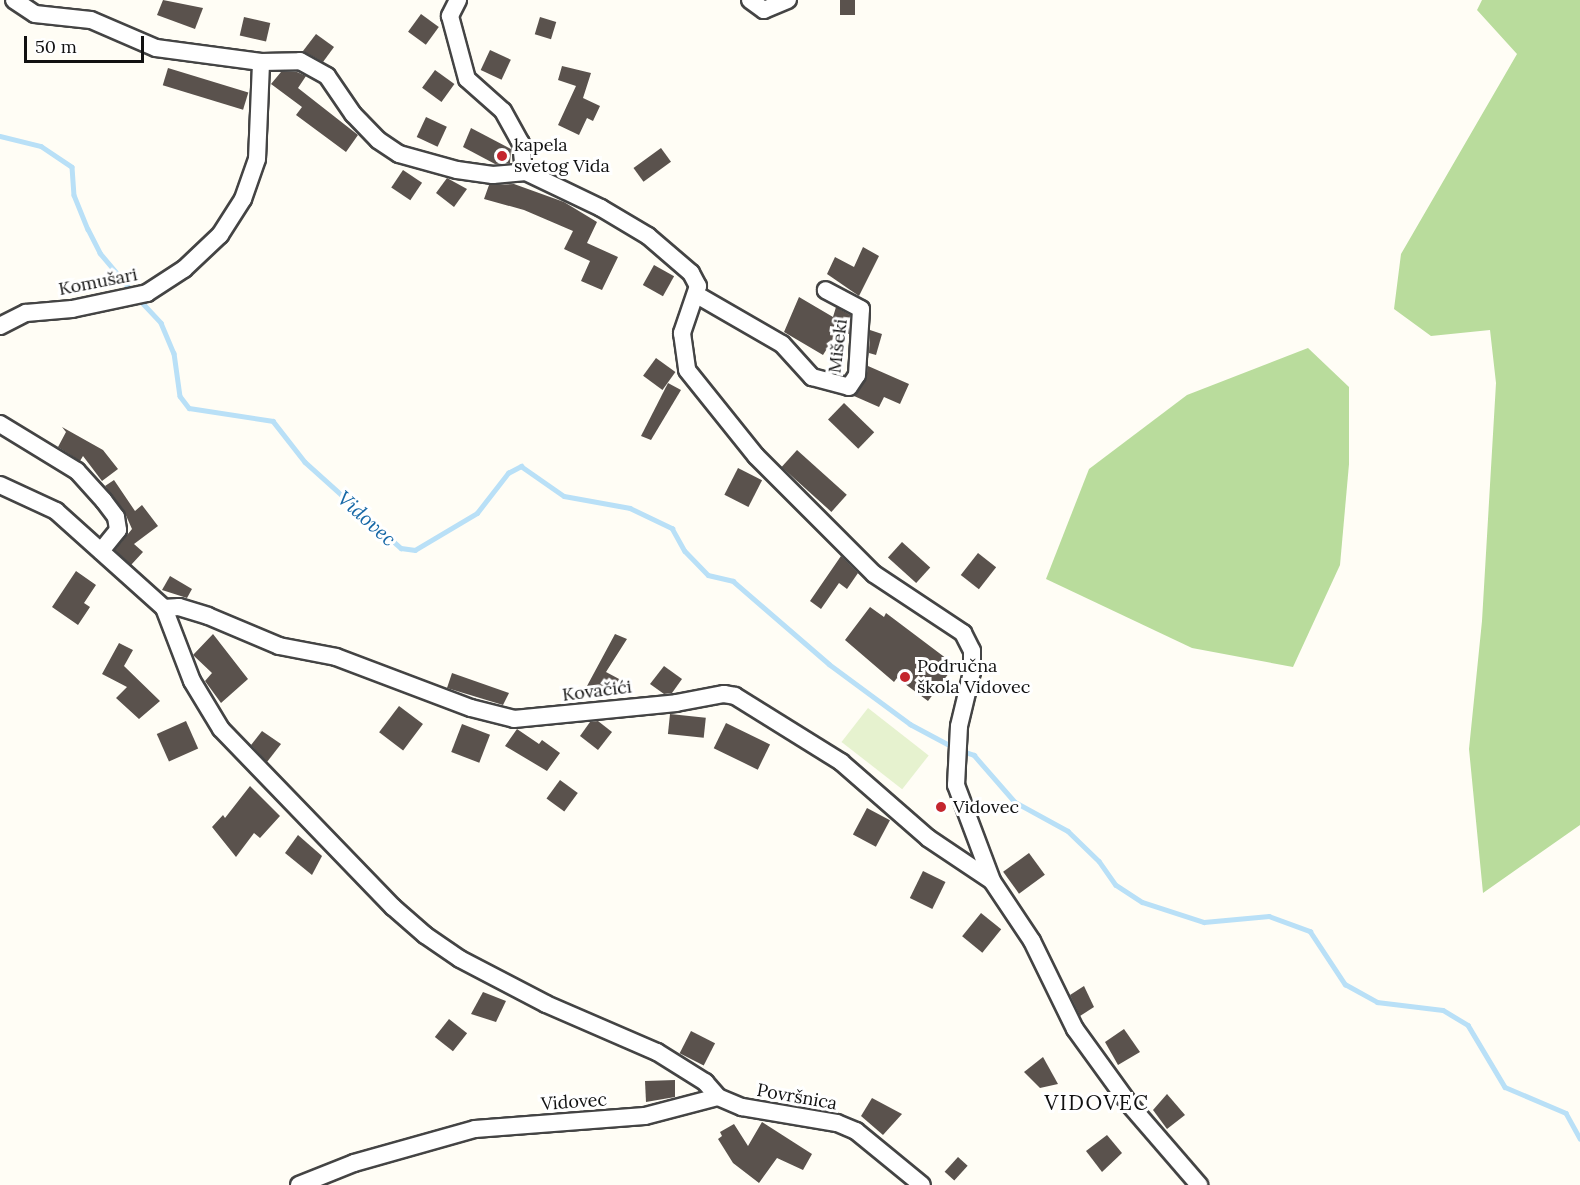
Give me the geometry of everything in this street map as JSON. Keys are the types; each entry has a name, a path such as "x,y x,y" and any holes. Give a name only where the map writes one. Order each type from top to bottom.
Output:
{"street":[{"path":"14,0 35,14 91,20 156,48 261,62 300,61 327,76 354,114 378,140 399,154 457,170 493,175 524,171 601,207 648,236 691,273 698,286 682,333 687,370 756,456 874,574 963,633 972,651 972,672 957,749 956,785 992,881 1032,941 1075,1029 1130,1105 1199,1185"},
{"path":"458,0 450,16 467,79 503,111 521,143 524,171"},
{"path":"753,3 772,8 788,0"},
{"name":"Komušari","path":"0,326 26,313 128,298 145,293 183,269 220,235 243,199 257,159 261,62"},
{"name":"Mišeki","path":"696,295 782,344 812,376 849,387 857,375 861,309 826,290"},
{"path":"0,424 77,471 104,501 116,517 118,530 101,551"},
{"path":"0,485 56,511 164,608 192,681 221,729 393,907 460,959 546,1005 657,1052 705,1082 718,1097"},
{"name":"Kovačići","path":"164,608 179,607 208,616 279,646 336,657 471,708 514,719 676,703 724,694 735,696 841,762 928,838 992,881"},
{"name":"Vidovec","path":"299,1185 354,1163 475,1129 645,1116 718,1097"},
{"name":"Površnica","path":"718,1097 742,1107 837,1123 864,1137 922,1185"}],"green space":[{"path":"1482,0 1580,0 1580,825 1483,893 1469,749 1482,621 1496,383 1490,330 1431,336 1394,309 1401,254 1517,54 1477,10"},
{"path":"1308,348 1349,387 1349,464 1340,565 1293,667 1192,648 1046,579 1089,469 1187,395"},
{"path":"868,708 929,755 902,789 842,742"}],"building":[{"path":"163,0 203,8 195,29 157,15"},
{"path":"840,0 855,0 855,15 840,15"},
{"path":"421,14 439,27 426,45 408,32"},
{"path":"244,17 270,23 266,42 240,36"},
{"path":"540,17 556,22 551,39 535,34"},
{"path":"316,34 334,47 323,62 303,51"},
{"path":"490,50 511,60 502,80 481,70"},
{"path":"562,66 591,73 583,98 600,106 593,121 587,118 579,135 558,125 576,86 558,80"},
{"path":"168,68 248,93 243,110 163,85"},
{"path":"435,70 454,84 441,102 422,88"},
{"path":"281,72 297,72 306,76 298,88 358,135 346,152 296,115 302,107 271,84"},
{"path":"426,117 447,127 438,147 417,137"},
{"path":"471,128 511,149 510,163 495,164 463,147"},
{"path":"661,148 671,162 643,182 633,168"},
{"path":"403,170 422,183 410,200 391,187"},
{"path":"447,178 467,189 454,207 436,193"},
{"path":"514,184 564,202 597,222 587,243 618,257 602,290 581,281 590,261 564,249 573,231 524,210 484,199 489,185"},
{"path":"863,247 879,256 859,296 827,274 835,257 854,267"},
{"path":"654,265 674,276 663,296 643,285"},
{"path":"799,297 833,317 836,307 850,315 849,334 838,331 823,355 784,332"},
{"path":"870,330 882,334 876,355 869,353"},
{"path":"656,358 675,372 662,390 643,376"},
{"path":"868,366 909,384 900,404 884,397 879,407 854,396 866,380"},
{"path":"668,383 681,390 651,440 641,436"},
{"path":"844,403 874,432 858,449 828,420"},
{"path":"62,427 103,450 118,469 102,481 83,456 80,461 58,447 66,432"},
{"path":"797,450 847,495 831,512 782,467"},
{"path":"738,468 762,480 748,507 724,495"},
{"path":"114,480 135,511 142,505 158,526 134,544 143,552 131,565 115,550 132,529 124,511 105,486"},
{"path":"902,542 930,567 916,583 888,558"},
{"path":"978,553 996,567 979,589 961,575"},
{"path":"841,556 858,573 847,589 839,583 821,609 810,601"},
{"path":"76,571 96,585 84,603 90,607 78,625 52,607"},
{"path":"170,576 192,589 187,598 162,590"},
{"path":"870,607 884,617 886,613 955,665 928,701 897,678 894,682 845,640"},
{"path":"213,634 248,679 221,703 205,681 212,673 193,655"},
{"path":"615,634 627,639 606,672 621,680 611,698 587,686"},
{"path":"119,643 133,650 124,666 160,701 139,719 116,698 127,687 102,674"},
{"path":"664,666 682,679 672,693 664,694 650,684"},
{"path":"452,673 509,693 503,705 447,688"},
{"path":"399,706 423,724 403,750 379,732"},
{"path":"670,714 706,718 704,738 668,734"},
{"path":"186,721 198,748 169,761 157,734"},
{"path":"598,721 612,732 598,750 580,736 590,722"},
{"path":"726,723 770,744 758,770 714,748"},
{"path":"462,724 490,735 479,763 451,752"},
{"path":"517,729 539,744 542,740 560,753 547,771 505,746"},
{"path":"262,731 281,744 267,762 251,745"},
{"path":"560,780 578,793 564,812 546,799"},
{"path":"250,786 280,816 260,838 254,833 236,857 212,827 223,815 225,818"},
{"path":"867,808 890,820 876,847 853,834"},
{"path":"298,835 322,856 312,875 285,853"},
{"path":"1029,853 1045,875 1019,894 1003,872"},
{"path":"923,871 945,882 932,909 910,898"},
{"path":"981,913 1001,929 982,953 962,936"},
{"path":"1084,986 1094,1007 1080,1016 1070,995"},
{"path":"483,992 506,1001 496,1022 471,1014"},
{"path":"449,1019 467,1033 453,1051 435,1037"},
{"path":"1124,1029 1140,1052 1118,1065 1105,1042"},
{"path":"691,1031 715,1043 704,1066 680,1053"},
{"path":"1043,1057 1058,1084 1040,1088 1024,1072"},
{"path":"675,1080 675,1097 646,1102 645,1081"},
{"path":"1167,1094 1185,1115 1167,1129 1153,1110"},
{"path":"872,1098 902,1114 883,1135 861,1116"},
{"path":"762,1122 812,1154 803,1170 777,1158 759,1183 733,1163 718,1139 722,1136 720,1132 734,1124 748,1146"},
{"path":"1107,1135 1122,1153 1102,1172 1086,1151"},
{"path":"958,1157 968,1166 954,1181 945,1172"}],"waterway":[{"name":"Vidovec","path":"0,136 41,146 72,167 74,195 88,229 100,253 133,292"},
{"name":"Vidovec","path":"138,298 161,323 174,353 180,396 189,408 273,421 305,462 401,548 415,550 477,513 508,473 521,466 564,496 630,508 672,528 685,551 708,575 733,581 829,664 910,724 955,748"},
{"name":"Vidovec","path":"962,751 974,755 1015,802 1068,831 1099,861 1116,885 1142,902 1204,922 1269,916 1310,931 1345,984 1377,1002 1443,1010 1468,1025 1505,1087 1566,1113 1580,1138"}],"place":[{"name":"kapela svetog Vida","path":"502,156"},
{"name":"Područna škola Vidovec","path":"905,677"},
{"name":"Vidovec","path":"941,807"}],"district":[{"name":"VIDOVEC","path":"1097,1103"}]}
